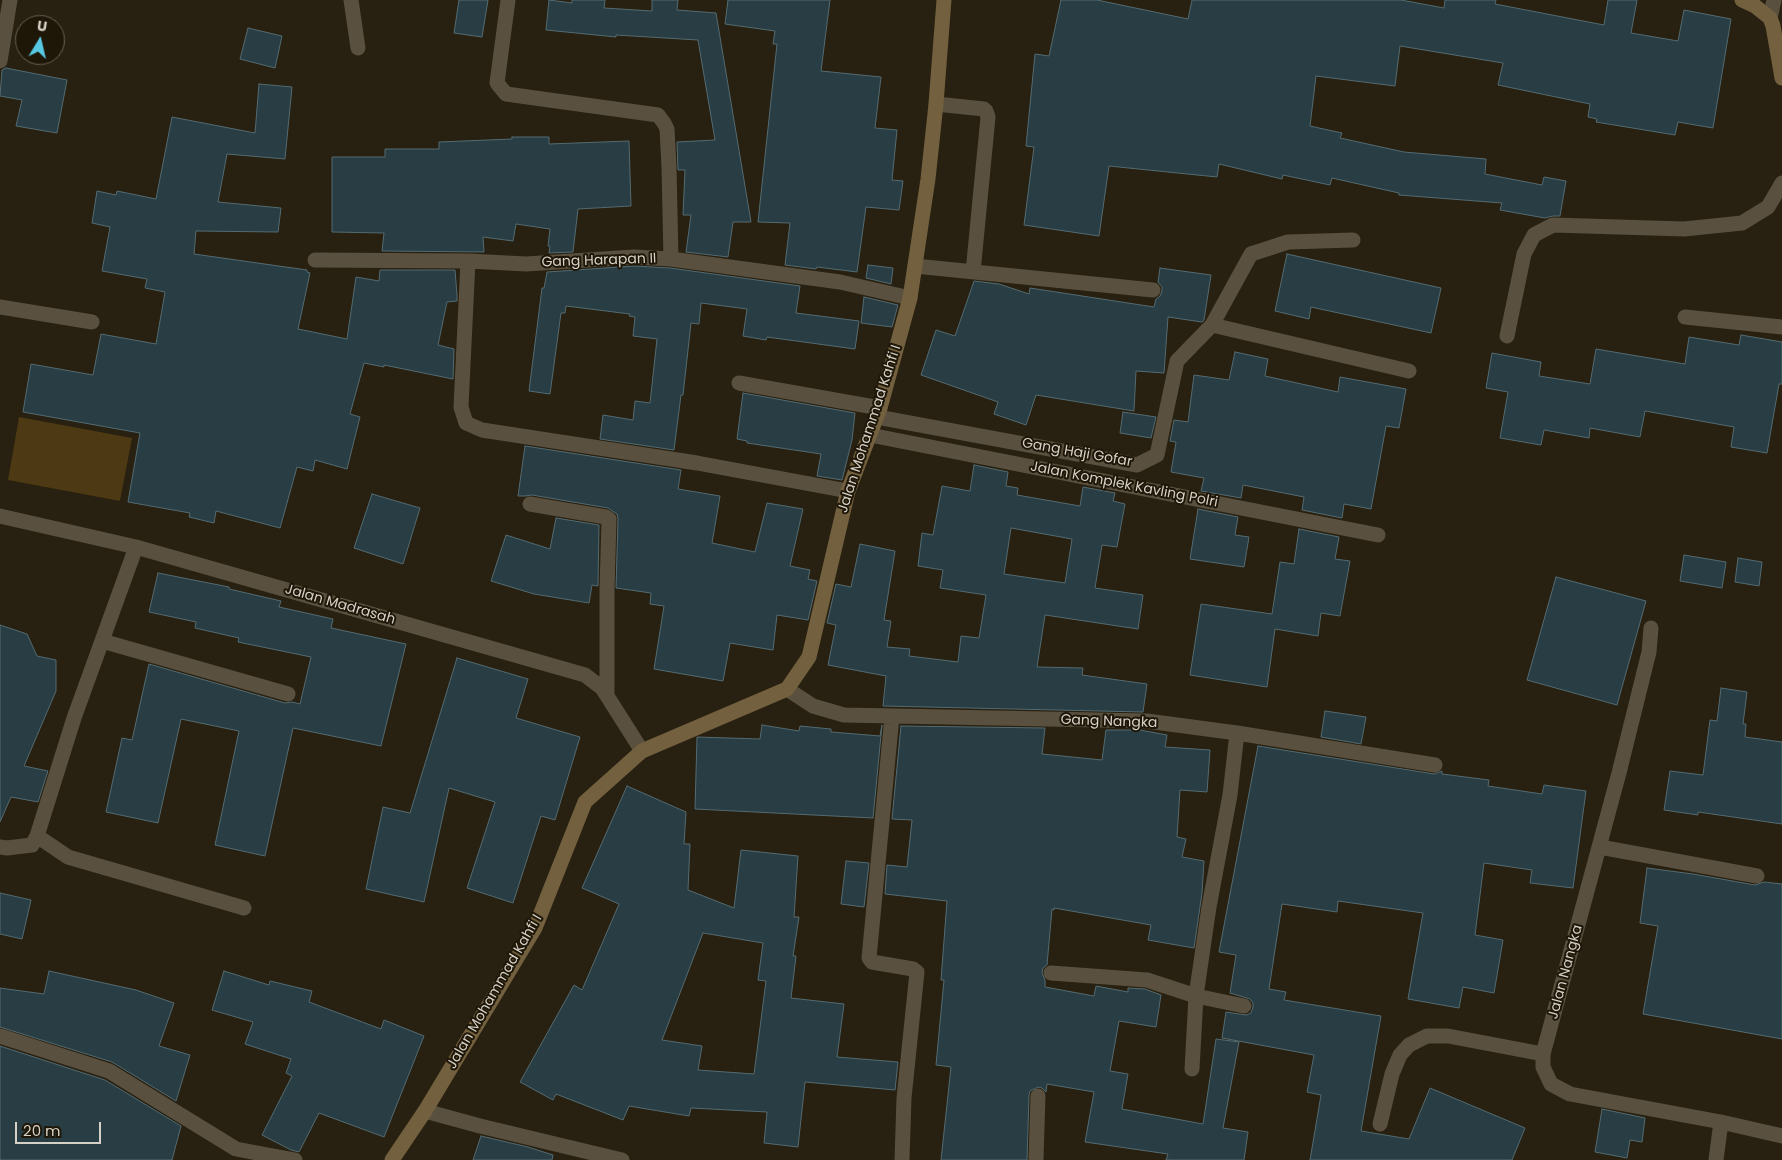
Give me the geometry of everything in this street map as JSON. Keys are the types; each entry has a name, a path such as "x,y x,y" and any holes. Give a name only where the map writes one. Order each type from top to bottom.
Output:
{"main road":[{"name":"Jalan Mohammad Kahfi I","path":"392,1160 425,1111 535,928 585,802 642,751 787,689 809,657 848,491 878,413 910,298 928,180 944,0"},
{"path":"1742,0 1755,6 1770,18 1782,78"}],"street":[{"path":"0,61 10,0"},
{"path":"351,0 358,48"},
{"path":"508,0 497,83 506,94 658,115 664,123 667,129 669,167 670,259"},
{"path":"1770,18 1774,0"},
{"path":"936,104 984,109 988,117 973,272"},
{"path":"1507,336 1524,254 1534,235 1554,225 1684,229 1742,224 1768,207 1782,183"},
{"name":"Gang Haji Gofar","path":"878,413 1137,465 1157,455 1177,361 1212,325 1251,254 1288,242 1353,240"},
{"name":"Gang Harapan II","path":"315,260 468,261 526,264 626,258 670,259 840,282 910,298"},
{"path":"468,261 460,407 466,423 482,430 697,463 848,491"},
{"path":"915,266 1153,290"},
{"path":"0,307 92,322"},
{"path":"1685,317 1782,327"},
{"path":"1212,325 1409,371"},
{"path":"738,383 878,413"},
{"name":"Jalan Komplek Kavling Polri","path":"870,435 1378,535"},
{"path":"530,504 609,519 606,590 607,695"},
{"name":"Jalan Madrasah","path":"0,516 136,547 585,675 602,688 642,751"},
{"path":"0,847 32,845 37,836 74,718 136,547"},
{"name":"Jalan Nangka","path":"1651,628 1649,652 1600,847 1543,1054 1542,1067 1551,1084 1570,1094 1722,1122 1782,1136"},
{"path":"102,641 288,694"},
{"name":"Gang Nangka","path":"787,689 813,706 844,715 1147,722 1237,733 1435,765"},
{"path":"892,716 869,958 872,962 912,969 917,972 904,1098 902,1160"},
{"path":"1192,1069 1196,996 1209,907 1230,795 1237,733"},
{"path":"37,836 68,857 244,908"},
{"path":"1600,847 1757,876"},
{"path":"1051,973 1148,980 1196,996 1244,1006"},
{"path":"0,1036 109,1071 236,1150 295,1160"},
{"path":"1380,1124 1392,1074 1400,1056 1409,1045 1427,1036 1448,1036 1543,1054"},
{"path":"1036,1160 1038,1096"},
{"path":"425,1111 622,1160"},
{"path":"1716,1160 1722,1122"}],"shaded area":[{"path":"19,417 132,438 120,501 8,480"}],"building":[{"path":"459,0 488,0 482,37 454,33"},
{"path":"549,0 572,3 572,0 605,0 604,8 652,11 652,0 678,0 677,10 716,13 751,222 733,222 728,257 686,252 691,215 683,215 685,170 678,170 677,142 715,140 698,40 616,35 616,37 546,30"},
{"path":"728,0 830,0 821,71 881,77 875,128 897,130 892,180 903,181 899,210 866,207 857,272 785,265 790,223 758,222 777,44 773,44 775,31 725,24"},
{"path":"1061,0 1097,0 1188,19 1192,0 1401,0 1444,8 1445,0 1496,0 1495,4 1604,25 1608,0 1637,0 1631,33 1678,41 1684,10 1731,19 1713,128 1678,122 1675,135 1596,122 1597,119 1588,117 1590,104 1498,85 1503,63 1400,46 1395,86 1316,76 1310,126 1342,133 1340,138 1404,152 1486,159 1485,174 1542,185 1544,177 1566,181 1560,216 1545,218 1500,210 1502,203 1399,195 1399,193 1332,178 1330,185 1283,175 1282,179 1219,164 1217,177 1109,166 1099,236 1024,225 1034,147 1026,146 1035,54 1049,56"},
{"path":"248,28 282,36 275,68 240,59"},
{"path":"6,68 67,80 57,133 16,126 22,100 0,96 2,70"},
{"path":"259,84 292,87 285,159 227,154 218,202 281,208 278,232 196,231 194,254 307,270 310,273 298,329 347,339 356,277 379,281 380,270 455,270 457,295 457,301 447,302 438,345 454,349 453,379 384,365 384,367 364,363 350,414 360,417 347,469 315,460 313,471 297,467 280,528 216,511 214,523 189,517 190,513 128,502 140,433 23,412 31,364 93,375 101,334 156,344 165,292 145,288 147,279 102,271 110,227 92,223 97,191 116,195 117,191 156,199 172,117 255,133"},
{"path":"512,137 549,137 549,144 629,141 631,206 578,209 573,252 549,253 550,229 516,224 513,241 483,237 484,252 382,251 384,233 332,232 332,157 385,157 385,149 439,149 439,142 512,139"},
{"path":"1287,254 1441,288 1431,333 1311,307 1309,319 1275,311"},
{"path":"868,265 893,268 891,284 866,278"},
{"path":"634,266 670,268 800,286 796,313 859,321 855,349 767,337 766,340 743,336 747,309 701,303 699,324 691,323 683,395 681,395 674,450 600,439 603,415 633,420 635,401 650,403 657,339 633,336 635,317 629,316 630,314 566,306 565,313 561,313 550,394 529,391 542,288 544,288 547,272"},
{"path":"1160,268 1211,275 1204,320 1202,322 1168,317 1164,373 1136,371 1134,411 1036,395 1026,425 994,414 998,402 921,375 936,330 955,336 974,281 999,284 1029,294 1030,288 1154,307 1156,299 1162,291 1162,287 1158,282"},
{"path":"864,297 898,305 892,327 861,323"},
{"path":"1741,335 1782,342 1782,384 1779,384 1767,453 1731,447 1734,427 1645,411 1640,437 1590,428 1589,438 1544,430 1541,445 1500,438 1508,392 1486,388 1492,353 1541,362 1539,376 1590,384 1596,349 1685,364 1689,337 1739,345"},
{"path":"1235,352 1268,359 1265,376 1338,392 1340,377 1406,389 1399,428 1386,426 1371,509 1344,504 1342,518 1302,510 1304,497 1243,485 1241,498 1201,491 1204,478 1171,472 1176,442 1170,441 1174,420 1188,422 1194,375 1229,380"},
{"path":"743,393 855,413 852,440 842,480 817,476 821,454 747,443 747,441 737,439"},
{"path":"1123,412 1156,417 1151,438 1120,433"},
{"path":"525,446 681,470 678,489 720,496 712,543 755,552 767,503 803,509 790,566 810,570 808,579 817,581 808,620 777,615 773,650 730,643 723,681 654,669 664,606 650,604 651,593 616,588 617,514 608,508 532,495 518,496"},
{"path":"974,465 1008,472 1006,486 1018,488 1017,495 1080,506 1083,487 1115,493 1113,501 1125,504 1117,547 1102,545 1095,588 1143,595 1138,629 1045,615 1037,667 1083,668 1082,675 1147,684 1143,712 883,706 886,676 828,665 836,625 827,623 836,584 851,587 860,544 895,551 884,620 891,621 887,647 910,649 909,656 958,662 961,636 979,638 986,595 940,588 943,570 918,566 922,533 933,535 942,486 970,491","holes":["1011,528 1072,539 1065,583 1004,574"]},
{"path":"372,494 420,508 403,564 354,548"},
{"path":"1198,509 1238,517 1235,535 1249,537 1244,567 1190,559"},
{"path":"556,518 599,525 598,586 592,585 589,603 534,594 491,581 506,535 550,549"},
{"path":"1299,529 1339,537 1335,559 1350,561 1340,616 1321,613 1318,636 1275,629 1267,687 1190,675 1201,604 1272,614 1280,562 1294,564"},
{"path":"1684,555 1726,562 1722,588 1680,581"},
{"path":"1738,558 1762,562 1759,586 1735,582"},
{"path":"158,573 229,587 229,589 281,601 279,607 333,619 331,628 406,644 381,746 293,728 265,856 215,845 239,731 181,719 158,823 106,812 122,738 132,740 149,664 285,703 300,704 311,657 238,642 239,638 195,628 196,622 149,612"},
{"path":"1556,577 1646,601 1617,705 1527,680"},
{"path":"0,625 27,634 37,656 56,660 56,691 24,766 48,771 38,802 11,797 0,822"},
{"path":"457,658 528,679 516,718 580,737 555,820 541,816 513,903 467,888 495,802 449,788 424,902 366,889 383,807 410,813"},
{"path":"1721,688 1747,692 1743,724 1746,724 1745,737 1782,742 1782,824 1698,812 1698,815 1664,810 1670,771 1703,775 1710,720 1717,721"},
{"path":"1325,711 1366,717 1361,744 1321,737"},
{"path":"762,725 799,731 800,726 831,729 831,732 880,736 882,725 873,818 695,809 697,737 760,739"},
{"path":"901,726 1045,728 1042,754 1102,760 1106,730 1140,730 1167,735 1165,747 1210,750 1207,792 1180,790 1177,837 1186,839 1182,857 1204,861 1202,893 1194,948 1148,940 1151,925 1054,908 1054,910 1052,909 1047,965 1043,968 1042,973 1045,987 1094,996 1096,986 1128,992 1128,988 1145,989 1161,995 1156,1027 1119,1021 1110,1071 1128,1074 1122,1109 1203,1124 1216,1039 1239,1042 1223,1128 1248,1132 1244,1160 1166,1160 1168,1154 1085,1142 1094,1092 1047,1084 1046,1092 1038,1087 1030,1091 1027,1160 941,1160 951,1067 936,1065 944,980 941,980 947,901 885,894 887,865 907,867 912,820 892,819"},
{"path":"1258,746 1434,774 1442,771 1442,774 1489,780 1488,786 1542,794 1544,785 1586,791 1573,888 1530,883 1532,870 1484,863 1475,935 1503,940 1494,993 1463,987 1459,1008 1408,999 1423,913 1338,901 1337,912 1282,904 1269,989 1286,992 1284,1000 1381,1016 1361,1131 1409,1139 1430,1088 1525,1128 1512,1160 1310,1160 1321,1095 1307,1092 1314,1055 1222,1038 1226,1012 1246,1015 1251,1013 1253,1007 1250,999 1230,993 1236,955 1219,952"},
{"path":"627,786 686,812 684,844 690,844 688,890 734,908 741,850 798,856 794,917 799,917 793,956 796,956 791,998 844,1004 837,1057 898,1062 895,1090 805,1082 798,1147 764,1143 767,1112 691,1108 689,1116 629,1106 623,1120 556,1094 553,1100 520,1082 574,985 582,990 619,904 582,888","holes":["703,933 763,943 758,980 766,981 754,1074 698,1070 702,1046 662,1040"]},
{"path":"846,861 869,863 864,907 841,904"},
{"path":"1647,868 1755,885 1764,882 1782,884 1782,1039 1643,1014 1658,926 1640,923"},
{"path":"0,893 31,900 22,939 0,934"},
{"path":"49,971 136,990 174,1003 159,1046 190,1055 176,1101 112,1062 0,1027 0,988 44,994"},
{"path":"224,971 269,985 270,981 312,991 309,1002 381,1029 384,1020 424,1036 384,1137 319,1113 299,1152 291,1150 262,1135 292,1076 286,1073 291,1059 245,1044 253,1022 212,1010"},
{"path":"0,1046 105,1080 181,1126 172,1160 0,1160"},
{"path":"1602,1109 1645,1118 1642,1142 1630,1140 1627,1158 1595,1152"},
{"path":"481,1136 553,1155 552,1160 473,1160"}]}
